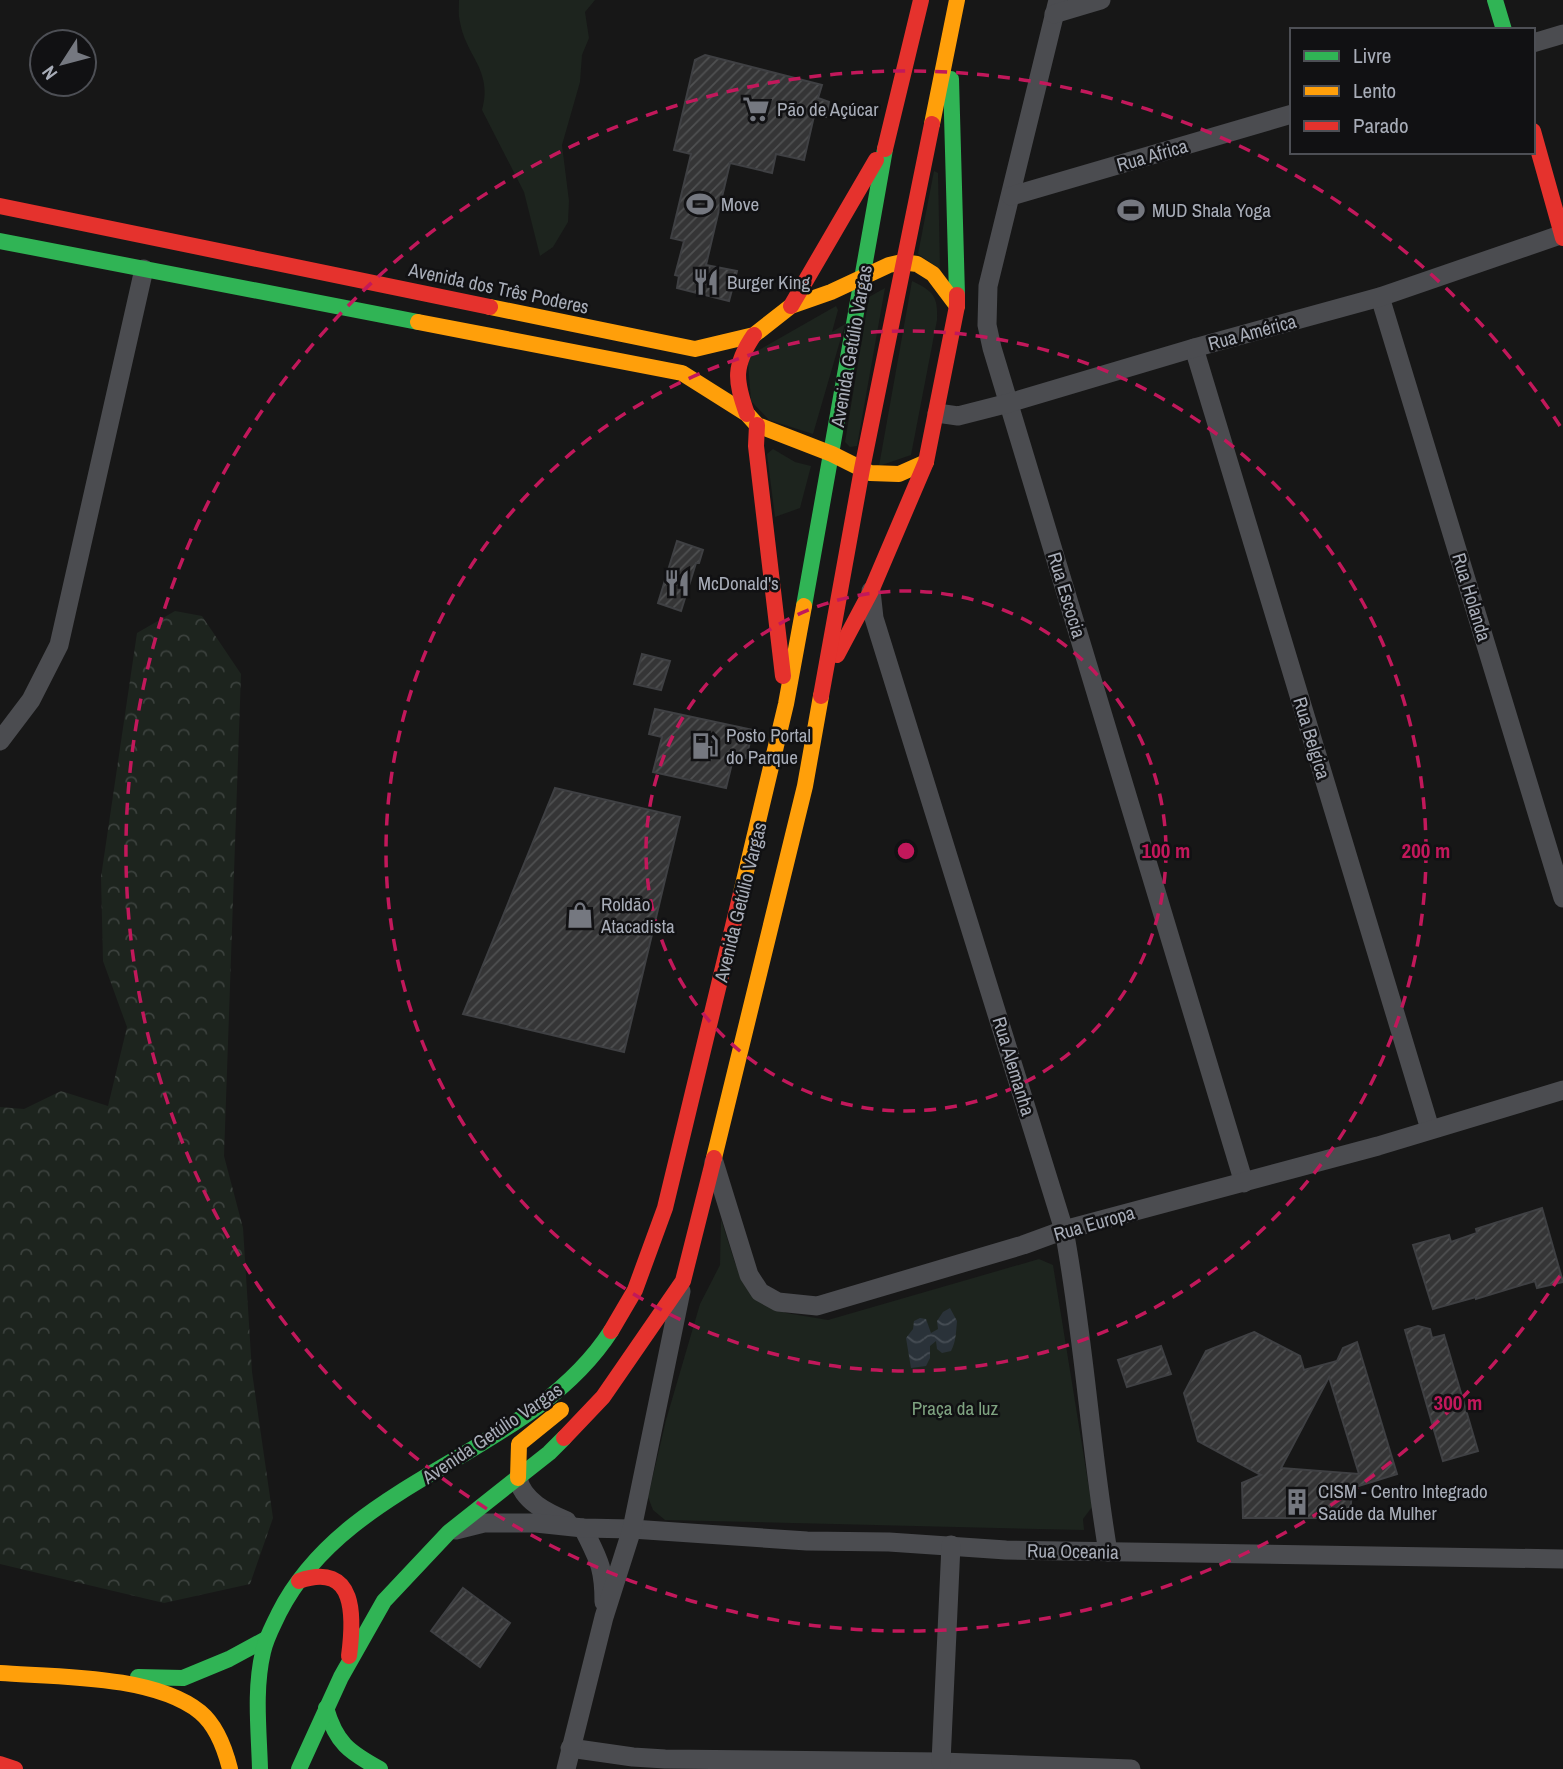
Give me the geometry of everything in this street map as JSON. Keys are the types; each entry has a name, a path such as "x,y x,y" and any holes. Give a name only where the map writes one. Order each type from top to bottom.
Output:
{"main road":[{"name":"Avenida Getúlio Vargas","path":"260,1769 259,1685 266,1639 276,1617 299,1581 332,1542 382,1506 534,1409 567,1382 594,1353 627,1308 642,1280 673,1179 786,704 886,143 921,0"},
{"name":"Avenida Getúlio Vargas","path":"299,1769 326,1708 384,1601 449,1532 550,1452 604,1396 683,1281 805,786 902,262 957,0"},
{"path":"1494,0 1503,28"},
{"path":"824,683 871,591 926,462 937,413 957,306 951,23"},
{"path":"1535,138 1563,235"},
{"path":"791,306 804,278 886,143"},
{"name":"Avenida dos Três Poderes","path":"0,206 695,349 754,335 791,306 902,262"},
{"path":"0,241 682,373 752,419 862,469 879,475 890,475 899,474 926,462"},
{"path":"902,262 917,264 933,274 957,306"},
{"path":"754,335 740,355 736,368 739,391 752,419 786,704"},
{"path":"518,1478 519,1444 568,1404 619,1344 627,1308"},
{"path":"299,1581 316,1577 327,1578 342,1586 348,1593 353,1607 348,1665"},
{"path":"47,1676 183,1678 229,1660 266,1639"},
{"path":"0,1673 98,1680 156,1692 183,1702 199,1711 210,1722 227,1755 230,1769"},
{"path":"326,1708 338,1741 348,1751 380,1769"},
{"path":"0,1764 15,1769"}],"street":[{"path":"1056,7 1101,0"},
{"name":"Rua Escocia","path":"1056,7 988,286 987,325 1244,1183"},
{"path":"1535,42 1563,34"},
{"name":"Rua Africa","path":"1012,196 1290,115"},
{"name":"Rua América","path":"937,413 958,416 1009,403 1380,297 1563,235"},
{"path":"0,741 31,700 59,645 144,269"},
{"name":"Rua Holanda","path":"1380,297 1563,898"},
{"name":"Rua Belgica","path":"1194,348 1430,1129"},
{"name":"Rua Alemanha","path":"871,591 874,618 1065,1230 1075,1288 1108,1552"},
{"name":"Rua Europa","path":"714,1161 750,1275 761,1292 778,1302 817,1306 1065,1230 1378,1146 1563,1090"},
{"name":"Avenida Getúlio Vargas","path":"566,1769 604,1617 632,1529 683,1281"},
{"name":"Rua Oceania","path":"518,1478 531,1501 547,1513 583,1528"},
{"name":"Rua Oceania","path":"449,1532 501,1523 536,1523 807,1541 951,1545 1006,1550 1563,1559"},
{"path":"583,1528 600,1557 604,1583 604,1617"},
{"path":"941,1762 951,1545"},
{"path":"570,1748 665,1759 941,1762 1131,1769"}],"green space":[{"path":"459,0 595,0 585,12 589,38 582,55 580,82 562,145 569,201 568,222 553,247 540,256 524,192 482,110 484,84 463,34"},
{"path":"934,171 938,173 940,269 918,254"},
{"path":"912,281 933,295 937,320 911,455 879,466"},
{"path":"885,288 857,446 850,447 845,442 869,297"},
{"path":"836,306 838,310 832,332 845,324 813,434 769,420 751,401 748,362 752,354"},
{"path":"773,449 795,462 811,466 800,508 775,517 767,454"},
{"path":"175,611 202,616 241,674 224,1156 243,1228 252,1372 273,1518 250,1584 164,1603 0,1564 0,1107 24,1109 61,1091 108,1106 127,1027 103,961 101,877 137,633"},
{"name":"Praça da luz","path":"721,1219 735,1263 745,1283 763,1302 786,1313 828,1320 1039,1259 1053,1265 1092,1507 1083,1519 1084,1530 665,1520 653,1510 648,1497 666,1420 700,1304 720,1265"}],"water":[{"path":"950,1308 957,1321 951,1351 942,1353 937,1349 936,1341 930,1346 930,1358 926,1366 911,1368 906,1338 913,1329 914,1321 926,1319 931,1333 938,1329 937,1321 943,1312"}],"building":[{"name":"Pão de Açúcar","path":"705,55 822,85 818,98 829,102 826,117 814,116 804,160 776,154 772,173 730,163 706,265 737,271 729,301 677,288 679,276 675,275 684,241 671,238 691,154 674,150 695,60"},
{"name":"McDonald's","path":"677,541 703,550 699,563 696,563 681,611 658,603"},
{"path":"642,654 670,661 661,690 634,684"},
{"name":"Posto Portal do Parque","path":"655,709 753,730 746,758 734,755 726,788 653,772 662,737 649,734"},
{"name":"Roldão Atacadista","path":"555,788 680,817 624,1052 463,1014"},
{"path":"1542,1208 1563,1282 1537,1288 1535,1281 1433,1309 1413,1245 1449,1235 1451,1242 1477,1233 1476,1229"},
{"path":"1418,1326 1430,1329 1432,1338 1444,1335 1478,1451 1443,1461 1405,1330"},
{"path":"1254,1332 1300,1356 1304,1370 1337,1361 1343,1348 1357,1342 1397,1474 1352,1488 1350,1518 1243,1518 1242,1483 1261,1475 1198,1441 1184,1393 1206,1351","holes":["1329,1377 1359,1474 1281,1468"]},
{"path":"1161,1346 1171,1374 1127,1387 1118,1360"},
{"path":"463,1588 510,1623 480,1667 431,1631"}],"traffic: fast":[{"path":"1495,0 1503,28"},
{"path":"951,79 957,295"},
{"path":"804,606 885,149"},
{"path":"0,241 418,322"},
{"path":"260,1769 258,1696 263,1652 279,1613 310,1567 349,1529 393,1497 535,1409 576,1373 611,1331"},
{"path":"299,1769 341,1677 384,1601 449,1532 549,1453 564,1438"},
{"path":"138,1677 183,1678 229,1659 266,1639"},
{"path":"326,1708 334,1730 345,1745 380,1769"}],"traffic: slow":[{"path":"932,124 957,0"},
{"path":"490,307 695,349 754,335 791,306 902,262 917,264 933,274 957,306"},
{"path":"418,322 682,373 747,414 757,425 832,454 870,473 899,474 926,462"},
{"path":"741,893 786,704 804,606"},
{"path":"714,1158 805,786 821,696"},
{"path":"518,1478 519,1444 561,1410"},
{"path":"0,1673 76,1677 132,1684 181,1700 200,1712 216,1731 230,1769"}],"traffic: jam":[{"path":"885,149 921,0"},
{"path":"821,696 862,469 932,124"},
{"path":"1535,138 1563,238"},
{"path":"791,306 876,160"},
{"path":"0,206 490,307"},
{"path":"837,655 871,591 926,462 957,295"},
{"path":"747,414 740,392 738,373 742,356 754,335"},
{"path":"757,425 756,446 783,676"},
{"path":"611,1331 635,1290 665,1208 741,893"},
{"path":"564,1438 603,1397 683,1281 714,1158"},
{"path":"299,1581 318,1577 332,1579 342,1586 351,1610 349,1656"},
{"path":"0,1764 15,1769"}],"place":[{"name":"Pão de Açúcar","path":"756,109"},
{"name":"Move","path":"700,204"},
{"name":"MUD Shala Yoga","path":"1131,210"},
{"name":"Burger King","path":"706,282"},
{"name":"McDonald's","path":"677,583"},
{"name":"Posto Portal do Parque","path":"705,746"},
{"name":"Roldão Atacadista","path":"580,915"},
{"name":"CISM - Centro Integrado Saúde da Mulher","path":"1297,1502"}]}
